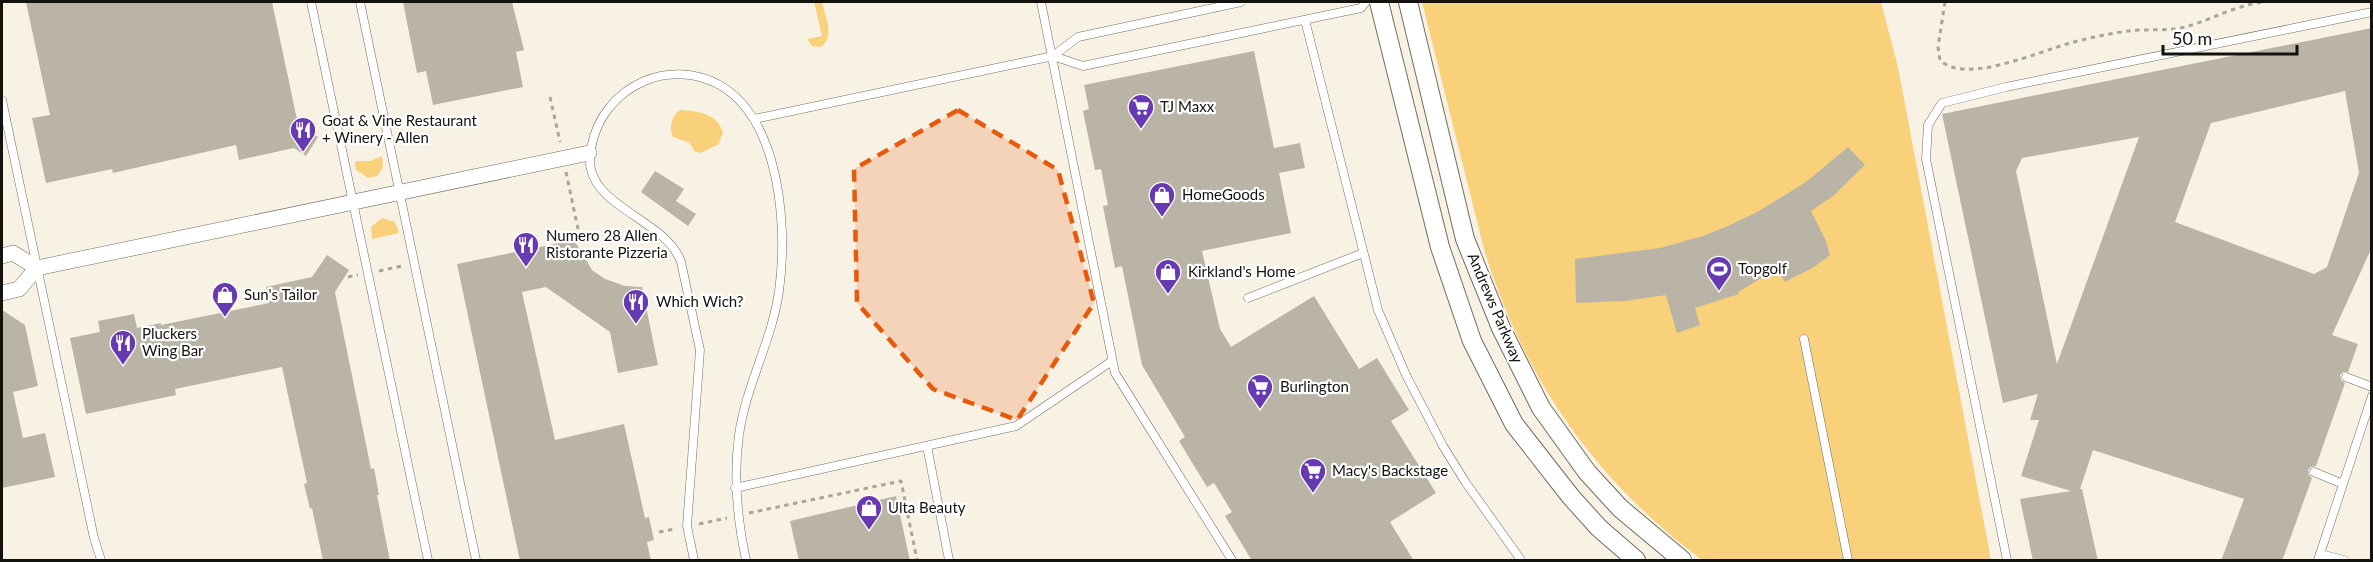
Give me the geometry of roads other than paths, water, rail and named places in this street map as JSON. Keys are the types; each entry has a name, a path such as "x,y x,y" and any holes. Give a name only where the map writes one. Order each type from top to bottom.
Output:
{"street":[{"name":"Andrews Parkway","path":"1379,2 1440,247 1472,341 1514,424 1571,497 1599,528 1636,561"},
{"name":"Andrews Parkway","path":"1408,2 1465,239 1501,328 1541,408 1587,472 1620,508 1682,561"},
{"path":"2,293 18,290 37,268 590,153"},
{"path":"2,256 13,253 37,268"},
{"path":"1599,528 1620,508"}],"lane":[{"path":"311,2 428,561"},
{"path":"360,2 476,561"},
{"path":"1041,2 1115,373 1232,561"},
{"path":"754,119 1053,56 1078,37 1241,2"},
{"path":"1053,56 1083,66 1361,8 1366,2"},
{"path":"2007,561 1926,159 1928,125 1942,103 2006,87 2372,12"},
{"path":"1305,20 1378,310 1422,407 1466,483 1521,561"},
{"path":"694,561 687,526 700,350 681,262 676,249 664,235 603,192 592,170 590,153 593,135 602,117 615,100 630,87 666,75 694,76 718,84 740,100 754,119 768,148 777,186 782,226 779,290 769,335 750,386 737,451 735,488 737,516 746,561"},
{"path":"2,100 94,538 101,561"},
{"path":"1248,298 1363,253"},
{"path":"1804,339 1848,561"},
{"path":"735,488 1016,426 1112,361"},
{"path":"2346,378 2372,387"},
{"path":"2344,561 2319,557 2372,396"},
{"path":"927,446 950,561"},
{"path":"2314,472 2343,484"}],"place":[{"name":"TJ Maxx","path":"1141,130"},
{"name":"Goat & Vine Restaurant + Winery - Allen","path":"303,153"},
{"name":"HomeGoods","path":"1162,218"},
{"name":"Numero 28 Allen Ristorante Pizzeria","path":"526,268"},
{"name":"Topgolf","path":"1719,292"},
{"name":"Kirkland's Home","path":"1168,295"},
{"name":"Sun's Tailor","path":"225,318"},
{"name":"Which Wich?","path":"636,325"},
{"name":"Pluckers Wing Bar","path":"123,366"},
{"name":"Burlington","path":"1260,410"},
{"name":"Macy's Backstage","path":"1313,494"},
{"name":"Ulta Beauty","path":"869,531"}]}
